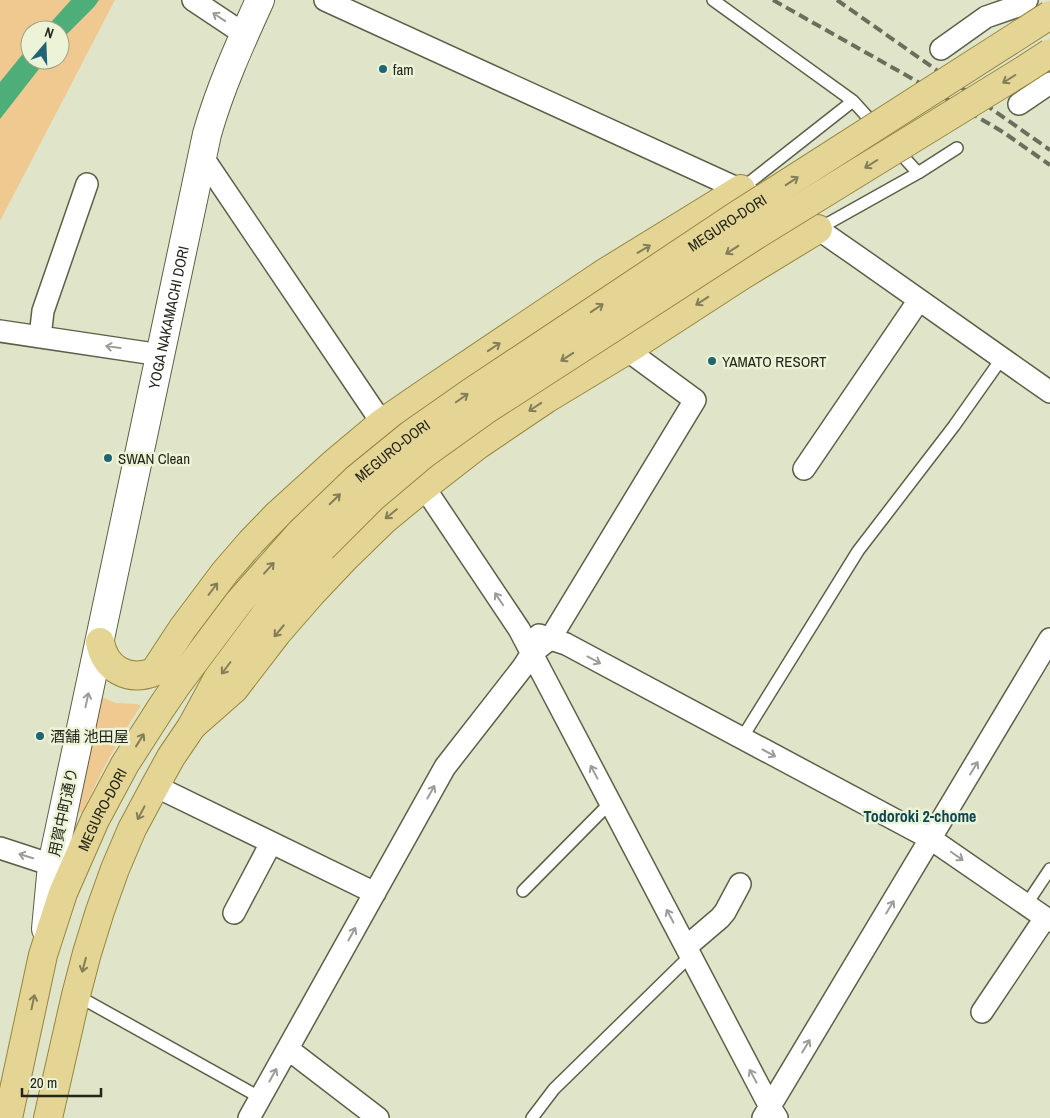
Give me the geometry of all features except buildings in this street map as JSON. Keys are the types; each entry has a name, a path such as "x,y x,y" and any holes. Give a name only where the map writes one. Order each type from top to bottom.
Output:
{"main road":[{"name":"MEGURO-DORI","path":"48,1118 76,995 92,936 115,869 132,829 218,678 282,592 311,541 356,479 410,435 470,393 748,209 1050,15"},
{"name":"MEGURO-DORI","path":"8,1118 43,955 63,893 95,820 125,764 160,708 165,679 207,644 239,602 311,541 373,497 424,454 484,411 756,235 1050,53"},
{"path":"165,679 184,628 225,572 278,514 332,465 382,423 430,390 606,272 741,189"},
{"path":"192,726 234,689 277,633 346,557 384,520 424,487 478,445 546,400 818,229"},
{"path":"165,679 178,658 184,628"},
{"path":"100,642 106,659 121,673 131,676 165,679"},
{"path":"178,658 207,644"},
{"path":"0,1078 6,1072 25,1042"}],"street":[{"path":"193,0 244,34"},
{"name":"YOGA NAKAMACHI DORI","path":"100,642 202,156 213,113 226,76 260,0"},
{"path":"325,0 741,189 818,229 1050,392"},
{"path":"941,49 986,17 1018,6 1027,0"},
{"path":"1019,104 1050,84"},
{"path":"202,156 382,423"},
{"path":"40,336 43,311 87,184"},
{"path":"606,272 672,322"},
{"path":"804,469 919,300"},
{"path":"0,331 161,355"},
{"path":"249,1118 445,767 532,653 550,640 695,400 627,350"},
{"path":"424,487 519,629 688,951 770,1114"},
{"path":"519,629 566,644 932,838 1048,920 982,1012"},
{"name":"用賀中町通り","path":"43,955 52,864 100,642"},
{"path":"770,1114 932,838 1048,648"},
{"path":"155,786 375,893"},
{"path":"234,913 271,843"},
{"path":"0,848 52,864"},
{"path":"688,951 726,912 740,884"},
{"path":"288,1049 378,1118"}],"lane":[{"path":"713,0 853,101 918,173"},
{"path":"741,189 853,101"},
{"path":"818,229 918,173 957,148"},
{"path":"742,738 858,551 954,426 1002,358"},
{"path":"523,891 610,803"},
{"path":"1026,905 1050,869"},
{"path":"532,1118 554,1089 688,951"},
{"path":"76,995 260,1098"}],"shaded area":[{"path":"0,0 115,0 0,221"},
{"path":"71,0 99,0 70,31 70,20 53,20"},
{"path":"20,57 20,70 38,70 0,119 0,82"},
{"path":"101,697 116,703 137,704 141,706 109,758 83,812 79,813 77,810"}],"railway":[{"path":"773,0 1003,132 1050,165"},
{"path":"837,0 1050,150"}],"place":[{"name":"fam","path":"383,69"},
{"name":"YAMATO RESORT","path":"712,361"},
{"name":"SWAN Clean","path":"108,458"},
{"name":"酒舗 池田屋","path":"40,736"}],"district":[{"name":"Todoroki 2-chome","path":"920,816"}]}
